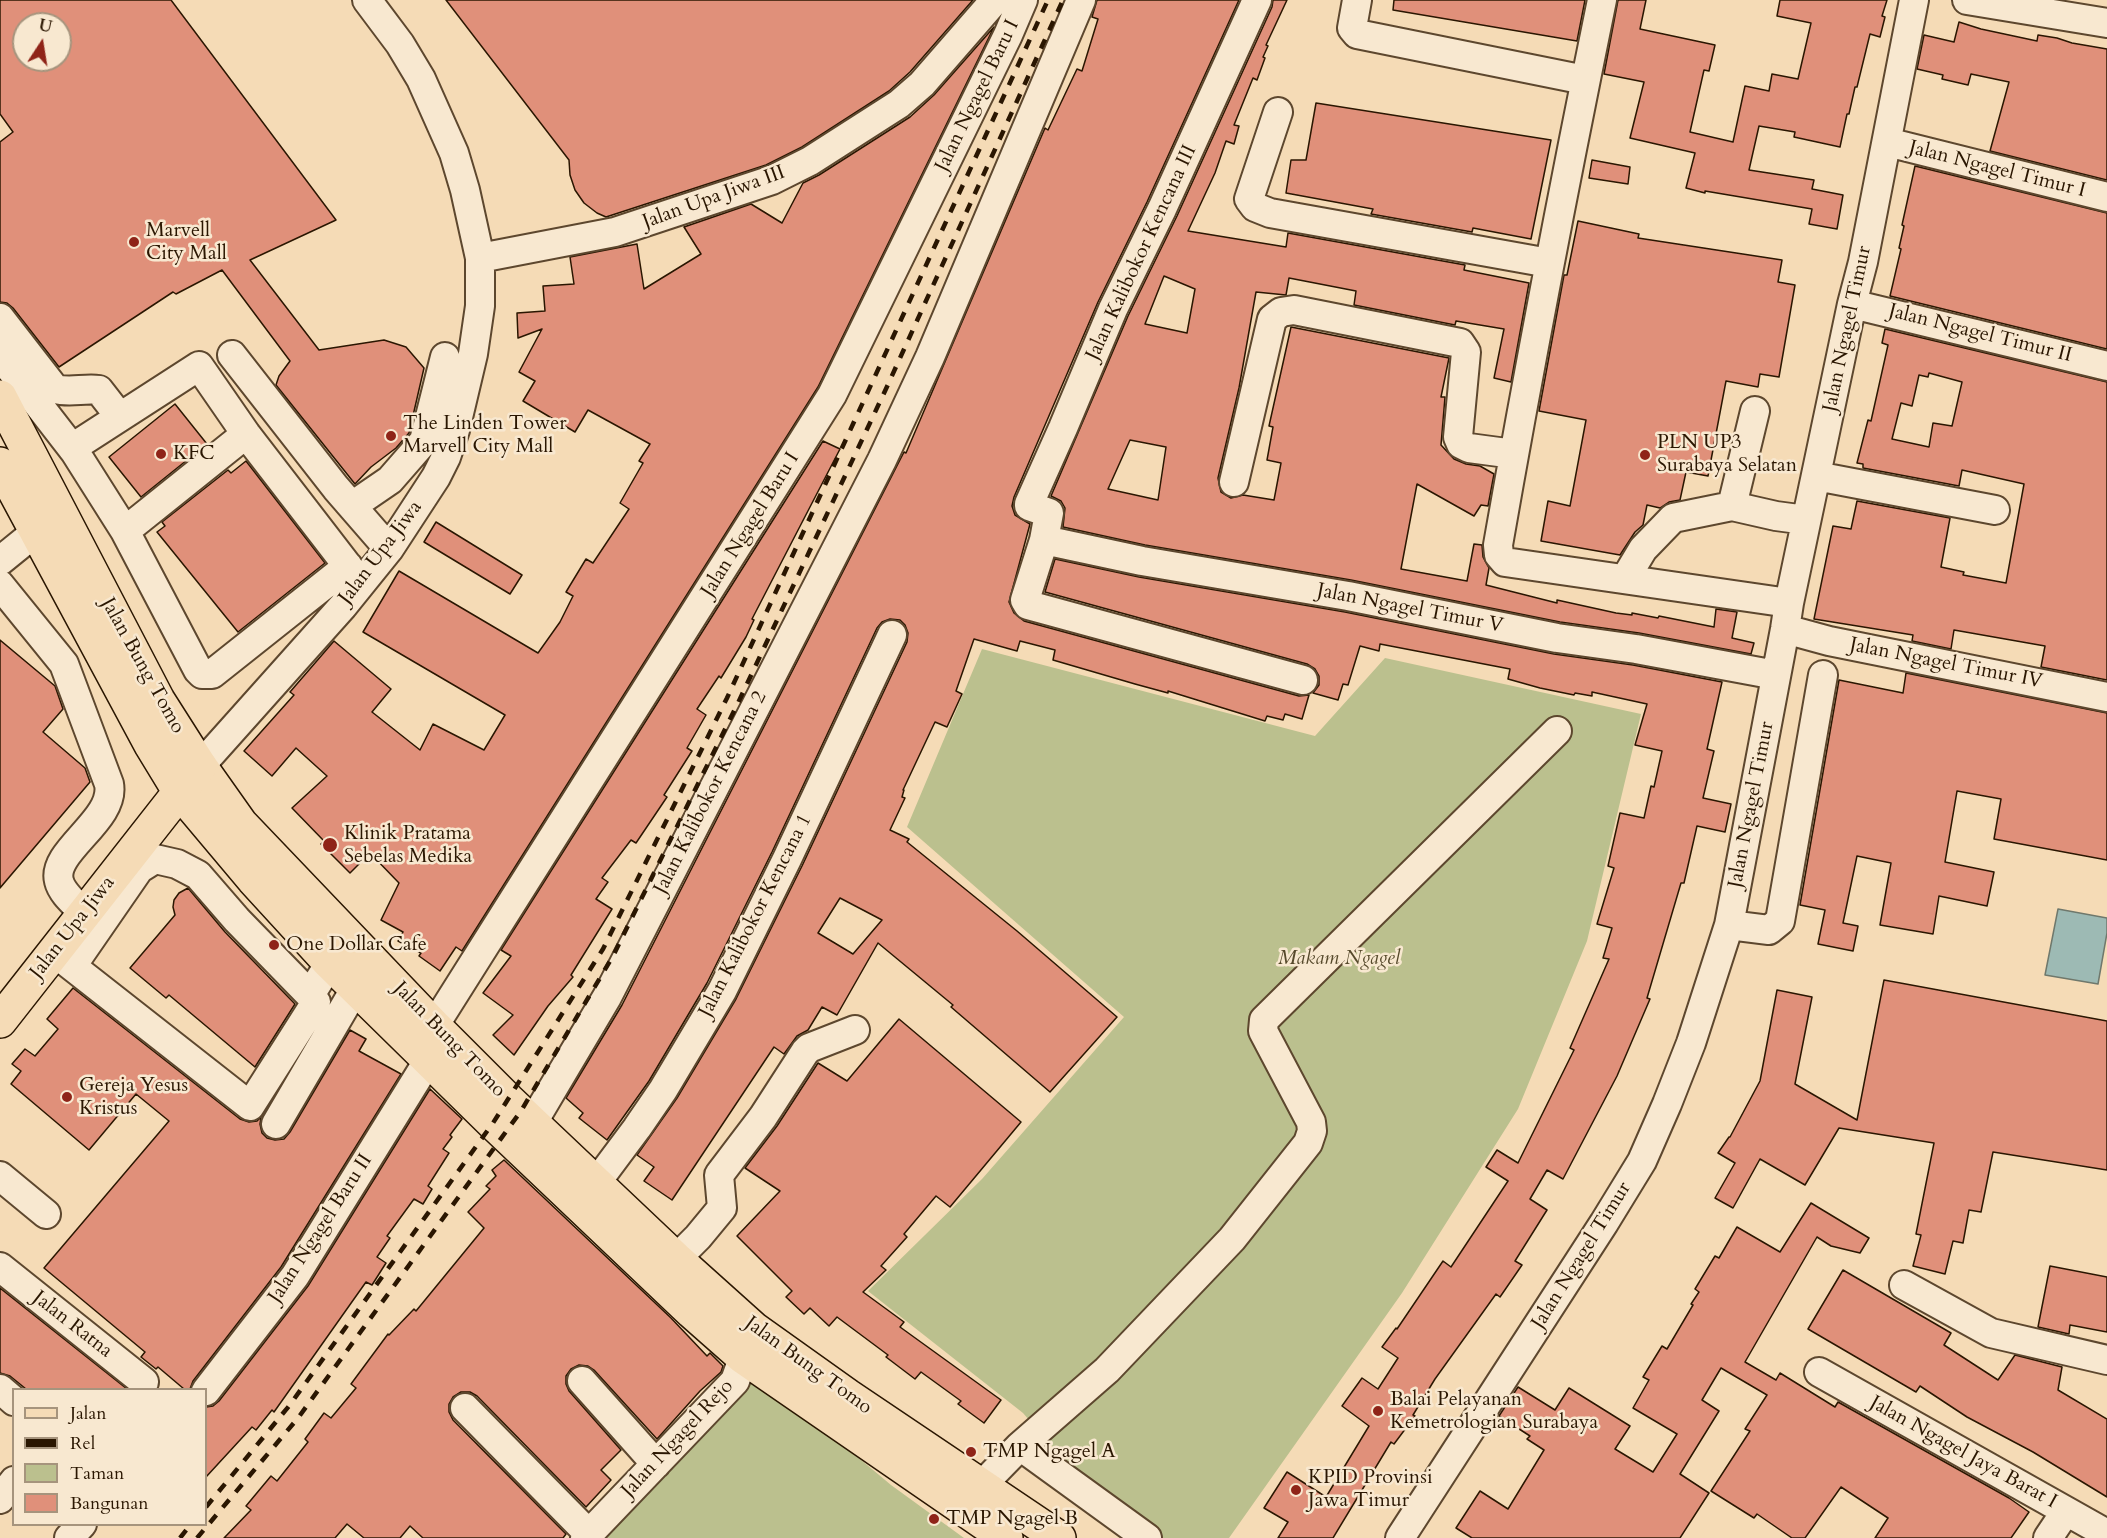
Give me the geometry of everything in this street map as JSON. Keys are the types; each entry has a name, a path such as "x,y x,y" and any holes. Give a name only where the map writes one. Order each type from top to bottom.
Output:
{"main road":[{"name":"Jalan Bung Tomo","path":"0,397 158,700 200,766 241,824 508,1100 676,1259 749,1343 1006,1538"},
{"name":"Jalan Bung Tomo","path":"0,464 8,501 37,531 146,735 179,791 253,879 355,989 692,1312 848,1396 1059,1538"},
{"name":"Jalan Upa Jiwa","path":"0,1021 63,959 86,914 200,766"}],"street":[{"name":"Jalan Upa Jiwa","path":"200,766 369,566 436,477 446,457 473,354 480,306 480,258 454,153 421,79 400,44 367,0"},
{"name":"Jalan Upa Jiwa III","path":"480,258 615,232 772,180 810,161 912,94 995,0"},
{"name":"Jalan Ngagel Baru I","path":"435,1026 832,395 1023,0"},
{"name":"Jalan Kalibokor Kencana 2","path":"533,1122 607,997 882,460 930,357 1081,0"},
{"name":"Jalan Kalibokor Kencana III","path":"1044,540 1049,513 1029,506 1113,309 1167,199 1257,0"},
{"path":"1357,0 1352,28 1356,34 1585,80"},
{"path":"1234,482 1272,319 1281,312 1294,310 1460,344 1466,352 1458,437 1461,444 1469,448 1514,454 1549,263 1602,0"},
{"name":"Jalan Ngagel Timur","path":"1400,1538 1642,1161 1691,1043 1729,925 1806,520 1863,262 1914,0"},
{"path":"1967,0 2107,23"},
{"path":"1278,112 1249,199 1255,207 1270,213 1549,263"},
{"name":"Jalan Ngagel Timur I","path":"1887,142 2107,197"},
{"name":"Jalan Ngagel Timur II","path":"1852,304 2107,366"},
{"path":"0,318 55,389 99,390 120,417"},
{"path":"0,355 72,448 125,531 198,670 207,675 212,674 369,566"},
{"path":"232,355 352,506 369,566"},
{"path":"352,506 390,480 424,441 444,357"},
{"path":"72,448 199,366 246,434 281,479 298,467 369,566"},
{"path":"1732,506 1755,411"},
{"path":"125,531 246,434"},
{"name":"Jalan Ngagel Timur IV","path":"1514,454 1498,544 1499,555 1506,562 1625,579 1787,616 1829,641 2107,697"},
{"path":"1816,476 1995,510"},
{"path":"1625,579 1643,549 1673,518 1732,506 1806,520"},
{"path":"0,561 37,531"},
{"path":"1044,540 1024,600 1028,605 1303,680"},
{"name":"Jalan Ngagel Timur V","path":"1044,540 1142,561 1348,596 1557,638 1636,649 1776,675"},
{"path":"0,585 64,664 109,784 111,792 105,807 63,860 58,870 59,881 64,891 86,914"},
{"name":"Jalan Kalibokor Kencana 1","path":"596,1183 663,1090 722,991 892,635"},
{"path":"1729,925 1769,930 1780,921 1823,675"},
{"path":"981,1486 1020,1446 1107,1370 1232,1239 1308,1143 1312,1131 1311,1122 1263,1031 1264,1020 1557,731"},
{"path":"155,859 177,864 198,875 237,920 316,1002 250,1106 63,959 139,869 155,859"},
{"path":"310,995 330,963"},
{"path":"276,1124 355,989"},
{"path":"676,1259 722,1208 719,1175 763,1117 805,1052 809,1048 855,1030"},
{"name":"Jalan Ngagel Baru II","path":"207,1390 295,1276 428,1061"},
{"path":"0,1176 46,1214"},
{"name":"Jalan Ratna","path":"0,1267 144,1382"},
{"path":"1904,1285 1991,1333 2107,1360"},
{"name":"Jalan Ngagel Rejo","path":"587,1536 735,1381 749,1343"},
{"name":"Jalan Ngagel Jaya Barat I","path":"1819,1371 2107,1534"},
{"path":"582,1381 656,1464"},
{"path":"0,1389 12,1399"},
{"path":"465,1408 587,1536"},
{"path":"1020,1446 1147,1538"},
{"path":"0,1499 12,1484"},
{"path":"2048,1538 2066,1511"},
{"path":"69,1538 80,1526"}],"green space":[{"name":"Makam Ngagel","path":"982,649 1315,736 1385,658 1641,714 1587,941 1518,1109 1402,1293 1229,1538 1131,1538 1023,1413 868,1291 982,1179 1124,1017 907,827"},
{"path":"756,1372 891,1485 964,1538 596,1538"}],"water":[{"path":"2058,909 2107,918 2107,933 2098,984 2045,975"}],"building":[{"name":"Marvell City Mall","path":"0,0 171,0 336,220 250,260 319,350 384,340 406,347 424,368 409,433 396,448 371,467 355,484 276,385 279,376 290,361 222,270 176,294 173,292 59,367 13,308 7,303 0,302 0,142 13,132 0,114"},
{"path":"446,0 973,0 910,72 889,91 802,147 766,165 606,217 584,203 575,190 570,175 569,160"},
{"path":"1097,0 1239,0 1147,202 1098,302 1014,497 1012,506 1015,515 1030,524 1009,602 1014,613 1024,621 1299,696 1309,695 1302,719 1285,714 1283,720 1267,716 1265,721 1168,691 1168,693 1053,660 1055,650 1020,641 1017,651 974,639 956,691 962,694 947,727 935,722 903,790 902,797 905,798 890,830 909,839 907,842 1017,931 1117,1017 1050,1092 951,1007 953,1005 878,943 837,1015 822,1007 808,1030 797,1036 784,1054 774,1047 672,1200 644,1181 654,1167 637,1155 677,1098 736,999 802,866 907,642 908,633 900,620 890,619 882,622 877,628 772,852 707,983 649,1081 607,1140 579,1118 583,1113 566,1098 622,1005 904,452 906,453 1045,128 1048,130 1077,69 1082,71 1098,19 1092,17","holes":["840,898 882,920 853,954 818,933"]},
{"path":"1273,0 1287,0 1266,45 1268,46 1263,57 1265,58 1257,80 1253,78 1234,125 1239,126 1234,144 1226,141 1215,173 1188,231 1286,247 1288,233 1465,265 1464,270 1529,283 1511,382 1494,378 1504,329 1456,321 1455,325 1354,305 1356,291 1289,278 1286,295 1256,292 1239,388 1218,478 1221,492 1231,498 1243,495 1274,500 1281,463 1267,460 1273,427 1269,426 1291,327 1449,358 1441,397 1445,397 1441,445 1454,459 1480,466 1494,474 1488,506 1481,505 1474,516 1417,484 1401,569 1467,581 1474,544 1482,545 1483,557 1489,568 1486,585 1557,603 1557,600 1616,613 1632,615 1632,613 1658,618 1659,616 1714,627 1716,609 1737,612 1732,638 1754,643 1751,654 1639,633 1560,622 1351,580 1145,545 1063,527 1065,508 1061,501 1051,496 1128,316 1177,216 1272,7","holes":["1164,276 1195,289 1187,333 1145,324","1130,440 1166,447 1158,500 1108,489"]},
{"path":"1394,0 1585,0 1577,41 1393,10"},
{"path":"1618,0 1646,0 1640,29 1715,45 1709,71 1704,70 1690,132 1733,142 1745,86 1769,91 1772,74 1798,79 1811,23 1777,16 1780,0 1887,0 1882,16 1885,17 1880,37 1870,34 1840,147 1794,137 1795,132 1759,126 1749,170 1814,180 1812,189 1843,195 1837,229 1809,224 1812,209 1705,191 1705,193 1686,188 1695,153 1630,138 1644,82 1604,74"},
{"path":"1959,22 2037,41 2038,35 2107,49 2107,180 1990,151 2009,82 1971,74 1968,85 1942,79 1943,75 1917,69 1924,35 1954,42"},
{"path":"994,27 818,387 462,951 456,947 440,971 419,956 421,953 398,941 403,932 381,920 399,883 370,853 350,873 321,844 324,841 292,808 327,776 296,748 272,776 244,751 294,695 290,692 334,641 391,689 372,712 420,750 433,724 484,750 505,715 363,632 399,571 538,653 560,622 573,596 566,592 586,559 593,563 629,509 620,503 643,463 639,461 650,444 588,410 575,432 523,401 535,381 519,372 542,329 518,338 517,313 545,311 543,286 574,284 570,257 637,244 644,289 701,254 684,227 751,204 782,223 803,183 910,117 934,95"},
{"path":"1316,103 1551,140 1531,239 1473,228 1472,232 1371,214 1373,209 1286,193 1291,160 1306,160"},
{"path":"1592,160 1630,167 1628,184 1589,178"},
{"path":"1915,166 2107,213 2107,349 1890,296 1901,249 1899,248 1904,226 1902,225"},
{"path":"1578,221 1639,234 1638,238 1782,260 1778,282 1795,285 1779,377 1760,374 1758,387 1726,381 1708,476 1686,472 1680,500 1669,502 1660,508 1647,505 1643,525 1635,532 1620,555 1541,541 1548,501 1570,506 1586,420 1539,411 1564,275 1567,275"},
{"path":"1885,329 2107,382 2107,680 2041,667 2045,646 1954,630 1951,649 1912,641 1913,635 1814,619 1833,526 1851,529 1857,501 1950,518 1941,567 1964,572 1963,575 2006,583 2024,484 1962,470 1959,486 1863,468 1863,464 1857,463 1868,420 1871,421 1888,345 1882,343","holes":["1929,373 1962,382 1952,426 1933,423 1929,447 1892,439 1901,403 1912,406 1919,375 1928,377"]},
{"name":"KFC","path":"175,404 207,444 141,497 109,457"},
{"path":"823,441 840,449 752,619 754,620 746,637 721,678 719,676 697,709 706,715 687,748 692,751 664,795 667,797 636,843 631,840 602,878 608,882 596,899 612,909 571,975 573,977 548,1006 514,1055 493,1035 513,1015 483,993 511,956 501,950"},
{"path":"246,461 325,563 238,632 157,532 165,526 162,522 228,470 231,473"},
{"path":"436,522 522,575 510,594 424,542"},
{"path":"1055,559 1139,577 1345,612 1554,654 1633,665 1722,682 1707,749 1714,751 1703,798 1731,804 1725,832 1697,826 1684,883 1681,883 1647,998 1650,999 1617,1076 1563,1179 1547,1170 1530,1199 1547,1210 1515,1261 1522,1265 1500,1297 1496,1294 1435,1379 1413,1415 1415,1416 1394,1444 1391,1442 1333,1538 1278,1538 1288,1522 1264,1508 1287,1472 1326,1497 1369,1426 1342,1406 1362,1378 1378,1389 1398,1358 1382,1347 1397,1329 1443,1261 1451,1267 1508,1181 1486,1167 1497,1150 1518,1163 1574,1050 1570,1048 1609,959 1603,958 1612,928 1597,924 1614,868 1608,866 1620,813 1644,818 1662,751 1635,745 1647,704 1592,692 1592,696 1575,693 1574,695 1540,688 1508,679 1510,669 1380,644 1379,651 1360,646 1348,685 1343,684 1338,700 1313,693 1319,685 1319,676 1315,669 1307,664 1045,592"},
{"path":"0,640 55,686 63,709 43,732 85,768 90,782 0,888"},
{"path":"1906,673 2107,713 2107,860 1994,839 2001,799 1957,791 1945,862 1994,872 1987,906 1939,896 1933,934 1880,925 1891,863 1857,856 1843,923 1858,926 1853,951 1818,944 1825,910 1800,905 1839,680 1903,693"},
{"path":"188,888 225,932 295,1004 255,1067 169,995 166,998 130,968 175,915 174,900 179,893"},
{"path":"1884,980 2107,1021 2107,1170 1993,1152 1981,1212 1969,1210 1963,1243 1953,1241 1945,1274 1913,1266 1921,1235 1916,1234 1934,1143 1839,1128 1805,1185 1760,1159 1733,1208 1715,1198 1735,1163 1718,1153 1730,1137 1760,1081 1777,990 1812,997 1795,1084 1857,1120"},
{"path":"73,988 240,1119 249,1122 257,1121 261,1117 262,1133 267,1138 275,1140 284,1139 290,1132 350,1030 366,1039 359,1051 401,1074 281,1267 193,1381 190,1388 183,1388 158,1367 156,1369 141,1357 145,1352 44,1268 169,1121 136,1094 89,1150 11,1084 21,1071 12,1064 25,1049 35,1056 58,1029 47,1019"},
{"path":"899,1019 1021,1122 950,1207 936,1196 904,1234 907,1237 881,1266 886,1270 863,1292 904,1322 900,1327 1001,1400 984,1423 958,1404 961,1401 921,1372 915,1379 886,1357 888,1355 837,1317 829,1326 810,1308 804,1314 786,1297 792,1291 737,1236 780,1191 745,1168 777,1126 818,1063 847,1081"},
{"path":"430,1089 462,1119 443,1149 449,1153 428,1186 432,1189 423,1204 414,1199 387,1236 390,1238 377,1257 386,1263 372,1285 366,1282 274,1412 272,1410 256,1430 252,1427 207,1476 207,1407 213,1406 219,1401 308,1286"},
{"path":"504,1160 671,1318 707,1356 710,1353 723,1366 721,1372 700,1391 657,1439 594,1370 588,1366 579,1365 571,1369 566,1376 569,1391 621,1450 601,1470 611,1480 586,1507 477,1396 470,1392 461,1392 453,1397 449,1404 449,1412 453,1420 566,1534 563,1538 423,1538 410,1526 400,1538 364,1538 347,1524 335,1538 224,1538 251,1510 246,1506 271,1476 277,1481 308,1442 305,1439 324,1413 331,1418 356,1388 351,1384 388,1334 414,1309 416,1311 484,1228 468,1212 490,1189 486,1186 496,1176 492,1170"},
{"path":"1811,1203 1869,1238 1860,1253 1831,1246 1817,1237 1745,1362 1776,1380 1780,1373 1835,1407 1838,1402 2009,1498 2029,1512 2011,1538 1875,1538 1888,1518 1841,1487 1805,1538 1792,1538 1757,1514 1754,1518 1711,1491 1750,1431 1745,1429 1767,1395 1721,1368 1702,1400 1719,1411 1680,1474 1709,1493 1680,1538 1472,1538 1456,1528 1480,1491 1508,1509 1544,1450 1527,1439 1530,1436 1499,1416 1518,1387 1555,1410 1569,1388 1630,1426 1615,1449 1653,1472 1677,1434 1633,1408 1649,1380 1643,1377 1662,1346 1667,1349 1693,1305 1691,1304 1699,1292 1695,1289 1715,1256 1719,1258 1737,1227 1780,1252"},
{"path":"2050,1266 2107,1277 2107,1332 2070,1325 2069,1334 2038,1327"},
{"path":"1843,1270 1951,1333 1944,1345 1998,1380 2015,1355 2062,1367 2058,1390 2107,1419 2107,1497 2033,1452 1967,1417 1920,1386 1916,1392 1808,1329"},
{"path":"0,1288 126,1388 25,1388 10,1376 0,1373"}],"railway":[{"path":"207,1506 289,1406 493,1123 603,949 727,698 1048,0"},
{"path":"197,1538 298,1418 521,1111 613,956 738,703 885,391 1063,0"},
{"path":"180,1538 189,1526"}],"place":[{"name":"Marvell City Mall","path":"134,242"},
{"name":"The Linden Tower Marvell City Mall","path":"391,436"},
{"name":"KFC","path":"161,454"},
{"name":"PLN UP3 Surabaya Selatan","path":"1645,455"},
{"name":"Klinik Pratama Sebelas Medika","path":"330,845"},
{"name":"One Dollar Cafe","path":"274,945"},
{"name":"Gereja Yesus Kristus","path":"67,1097"},
{"name":"Balai Pelayanan Kemetrologian Surabaya","path":"1378,1411"},
{"name":"TMP Ngagel A","path":"971,1452"},
{"name":"KPID Provinsi Jawa Timur","path":"1296,1490"},
{"name":"TMP Ngagel B","path":"934,1519"}]}
